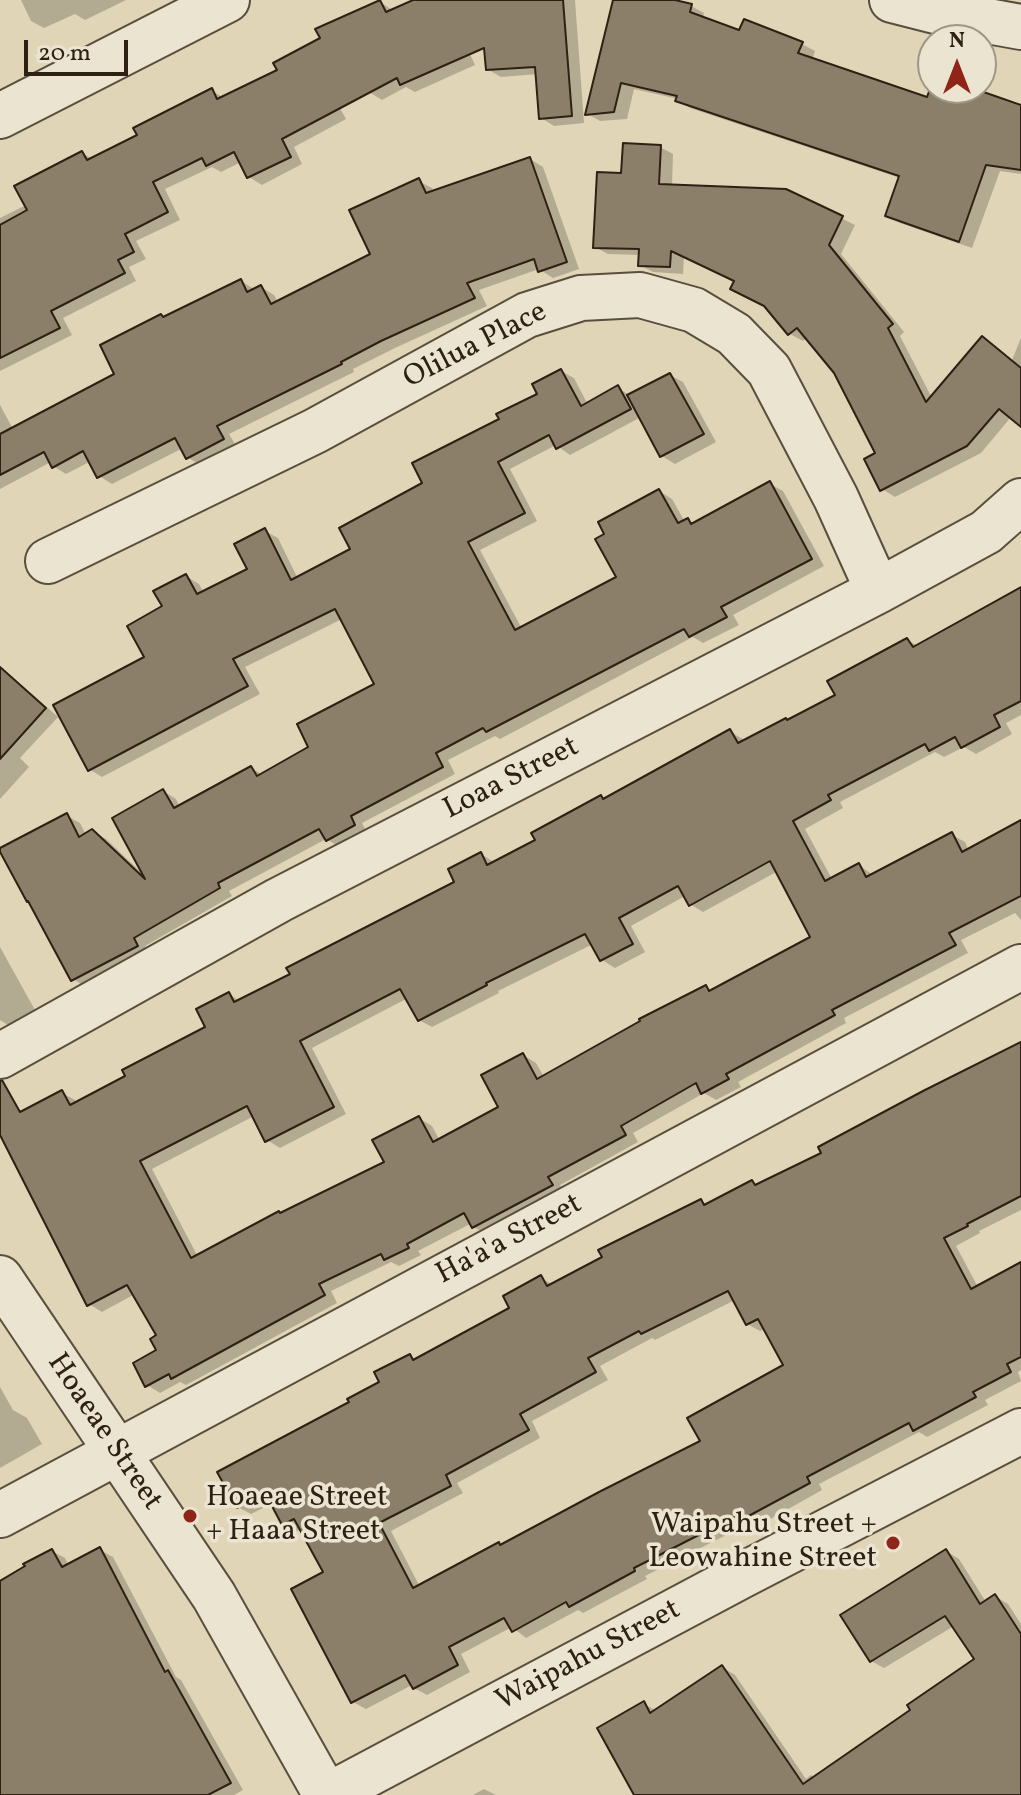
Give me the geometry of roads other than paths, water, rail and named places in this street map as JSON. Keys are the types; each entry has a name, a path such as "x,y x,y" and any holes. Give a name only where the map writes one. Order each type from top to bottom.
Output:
{"street":[{"path":"3,108 227,0"},
{"path":"892,0 1021,27"},
{"name":"Olilua Place","path":"48,561 315,431 527,315 581,298 640,295 694,310 734,334 769,370 836,498 878,591"},
{"name":"Loaa Street","path":"0,1056 279,900 878,591 986,532 1021,501"},
{"name":"Ha'a'a Street","path":"0,1515 1021,967"},
{"name":"Hoaeae Street","path":"0,1278 214,1596 327,1795"},
{"name":"Waipahu Street","path":"327,1795 741,1576 1019,1438"}],"place":[{"name":"Hoaeae Street + Haaa Street","path":"190,1516"},
{"name":"Waipahu Street + Leowahine Street","path":"893,1543"}]}
